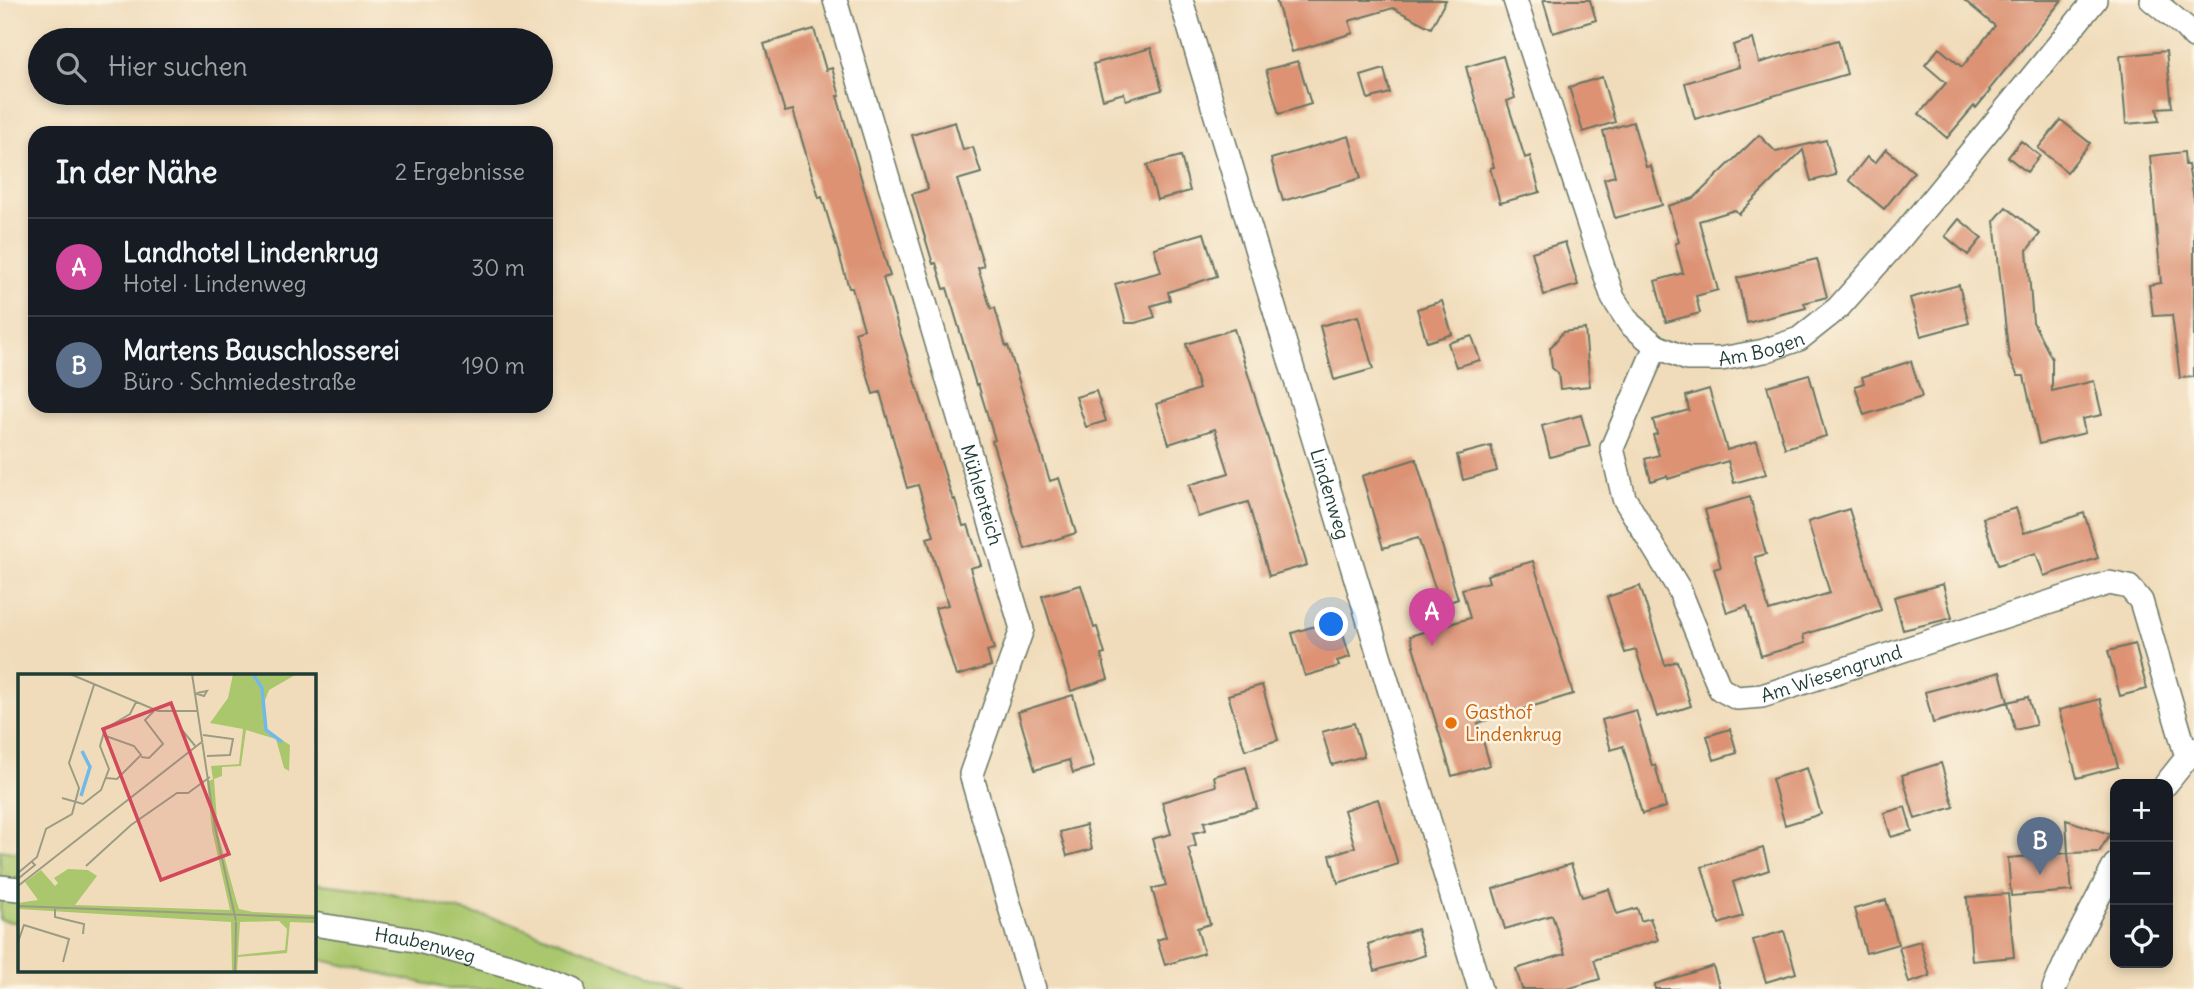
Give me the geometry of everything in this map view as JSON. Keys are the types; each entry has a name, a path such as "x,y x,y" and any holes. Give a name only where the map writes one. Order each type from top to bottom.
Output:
{"street":[{"name":"Mühlenteich","path":"835,0 1022,629 971,774 1034,989"},
{"name":"Lindenweg","path":"1181,0 1480,989"},
{"name":"Am Bogen","path":"1515,0 1613,299 1630,324 1656,346 1686,359 1721,359 1764,351 1798,339 1838,308 1903,235 2095,0"},
{"path":"2152,0 2194,37"},
{"name":"Am Wiesengrund","path":"1656,346 1612,449 1624,498 1679,589 1720,689 1737,698 1762,696 2109,583 2129,587 2141,601 2190,753"},
{"path":"2170,779 2190,753"},
{"path":"2054,989 2110,875"},
{"path":"0,887 18,889"},
{"name":"Haubenweg","path":"315,924 415,940 513,967 573,989"}],"green space":[{"path":"0,850 18,853 18,923 0,920"},
{"path":"315,883 382,891 511,923 687,989 449,989 315,958"}],"building":[{"path":"1276,0 1446,0 1431,28 1393,8 1349,21 1353,33 1292,52"},
{"path":"1543,0 1590,0 1596,20 1553,33"},
{"path":"1964,0 2062,0 1976,108 1974,106 1947,138 1919,114 1946,83 1925,65 1939,48 1962,67 1995,26"},
{"path":"814,29 826,70 832,68 840,96 837,96 890,276 883,278 896,320 953,500 955,499 963,526 968,525 981,565 970,568 994,649 987,651 991,666 956,676 935,608 948,605 927,538 934,536 918,485 907,488 880,392 873,394 855,332 864,329 852,288 849,288 822,197 819,198 793,110 785,112 764,44"},
{"path":"1753,39 1759,63 1838,40 1847,74 1695,119 1685,83 1739,67 1733,45"},
{"path":"1151,48 1162,90 1126,100 1124,93 1103,99 1093,64"},
{"path":"2166,51 2172,107 2157,108 2159,121 2126,124 2120,56"},
{"path":"1503,56 1515,98 1507,101 1525,158 1530,156 1540,192 1500,203 1490,168 1494,167 1466,67"},
{"path":"1298,61 1311,104 1279,114 1266,70"},
{"path":"1384,69 1390,93 1368,99 1361,76"},
{"path":"1602,77 1615,122 1583,132 1569,87"},
{"path":"2061,120 2090,143 2067,172 2038,148"},
{"path":"955,122 963,150 973,147 981,173 957,180 984,266 978,268 991,309 995,308 1006,347 1008,346 1050,481 1059,478 1076,533 1025,549 992,441 995,440 978,384 976,385 947,288 944,289 936,263 933,264 912,194 928,189 912,135"},
{"path":"1633,122 1646,167 1651,166 1662,205 1615,218 1604,179 1615,176 1603,131"},
{"path":"1759,135 1776,152 1826,140 1836,175 1811,181 1803,150 1739,214 1735,210 1699,221 1718,290 1696,296 1700,313 1666,322 1655,281 1683,273 1675,244 1679,242 1668,206 1694,198"},
{"path":"1349,136 1361,178 1283,201 1271,159"},
{"path":"2021,141 2040,156 2027,172 2008,157"},
{"path":"1886,149 1914,172 1884,209 1849,180 1867,157 1875,163"},
{"path":"2184,152 2194,199 2194,377 2180,378 2172,315 2153,316 2149,285 2161,283 2150,156"},
{"path":"1181,156 1190,191 1157,200 1147,165"},
{"path":"2006,207 2040,234 2027,250 2033,322 2052,359 2052,391 2094,381 2102,415 2082,419 2085,433 2039,444 2024,376 2018,376 2009,358 1994,221"},
{"path":"1959,219 1982,238 1968,255 1945,236"},
{"path":"1204,233 1217,276 1168,292 1170,300 1151,306 1155,317 1126,323 1115,284 1161,272 1154,248"},
{"path":"1565,242 1578,285 1544,295 1532,252"},
{"path":"1817,259 1827,297 1804,303 1806,308 1747,323 1737,278"},
{"path":"1959,285 1969,323 1921,336 1910,298"},
{"path":"1442,301 1452,334 1427,342 1417,309"},
{"path":"1358,316 1373,369 1334,380 1320,326"},
{"path":"1234,329 1307,565 1269,576 1248,502 1198,517 1189,485 1229,473 1215,429 1169,444 1156,404 1199,389 1186,344"},
{"path":"1585,329 1590,386 1560,389 1558,373 1552,368 1550,348 1563,332"},
{"path":"1472,336 1480,360 1456,367 1448,343"},
{"path":"1911,361 1922,397 1864,415 1855,386 1864,383 1862,377"},
{"path":"1809,374 1826,436 1785,448 1767,386"},
{"path":"1709,389 1727,450 1757,441 1766,474 1734,483 1728,461 1668,479 1667,476 1651,481 1645,459 1659,455 1653,435 1657,434 1653,420 1689,410 1686,396"},
{"path":"1096,391 1106,421 1086,427 1076,397"},
{"path":"1581,415 1590,446 1550,457 1542,426"},
{"path":"1491,446 1497,471 1463,480 1457,455"},
{"path":"1416,459 1458,599 1441,605 1418,538 1383,548 1362,476"},
{"path":"1750,497 1766,554 1755,557 1769,611 1830,593 1808,522 1849,509 1881,610 1803,635 1805,643 1761,656 1747,606 1727,613 1714,569 1721,567 1705,510"},
{"path":"2016,508 2024,533 2084,513 2098,558 2044,576 2036,553 1998,565 1983,518"},
{"path":"1533,561 1573,694 1478,723 1490,765 1452,776 1410,636 1470,618 1462,589 1489,582 1487,575"},
{"path":"1943,584 1952,618 1903,630 1894,597"},
{"path":"1081,585 1105,654 1101,655 1108,679 1071,691 1042,596"},
{"path":"1640,586 1665,665 1677,661 1691,706 1657,717 1636,650 1625,653 1607,597"},
{"path":"1325,623 1329,635 1342,631 1350,657 1337,661 1339,666 1305,676 1292,633"},
{"path":"2135,644 2147,689 2120,696 2108,651"},
{"path":"2000,672 2008,702 1933,723 1925,692"},
{"path":"1262,685 1278,740 1245,750 1228,695"},
{"path":"1073,695 1094,767 1073,773 1069,760 1035,770 1018,712"},
{"path":"2028,697 2036,725 2015,730 2008,702"},
{"path":"2100,699 2118,767 2077,778 2059,710"},
{"path":"1636,710 1666,807 1642,814 1623,746 1611,750 1602,720"},
{"path":"1354,723 1364,756 1332,765 1322,732"},
{"path":"1730,729 1737,753 1714,760 1707,736"},
{"path":"1941,763 1954,807 1915,819 1902,775"},
{"path":"1246,767 1257,808 1204,822 1206,830 1193,833 1196,846 1188,848 1210,924 1197,928 1204,953 1165,965 1157,940 1166,937 1152,889 1166,885 1152,839 1171,834 1162,802 1216,786 1214,776"},
{"path":"1807,768 1821,814 1785,825 1772,779"},
{"path":"1378,799 1398,864 1338,883 1330,855 1355,847 1344,810"},
{"path":"1905,807 1912,831 1891,837 1884,813"},
{"path":"2066,820 2110,834 2099,852 2068,853"},
{"path":"1086,825 1092,849 1067,856 1060,832"},
{"path":"1763,848 1769,870 1733,882 1743,916 1719,924 1702,867"},
{"path":"2068,853 2072,891 2011,896 2008,858"},
{"path":"1571,864 1582,897 1609,889 1617,914 1637,908 1641,921 1650,918 1658,940 1594,960 1600,979 1567,989 1522,989 1516,969 1565,954 1552,915 1505,929 1493,889"},
{"path":"2008,894 2014,957 1972,961 1967,897"},
{"path":"1886,900 1898,944 1866,953 1854,909"},
{"path":"1417,929 1425,955 1375,971 1368,944"},
{"path":"1784,931 1796,973 1766,982 1753,940"},
{"path":"1920,941 1930,976 1909,983 1899,947"},
{"path":"1713,966 1720,989 1655,989 1655,984"}],"place":[{"name":"Landhotel Lindenkrug","path":"1432,646"},
{"name":"Gasthof Lindenkrug","path":"1451,723"},
{"name":"Martens Bauschlosserei","path":"2040,875"}]}
